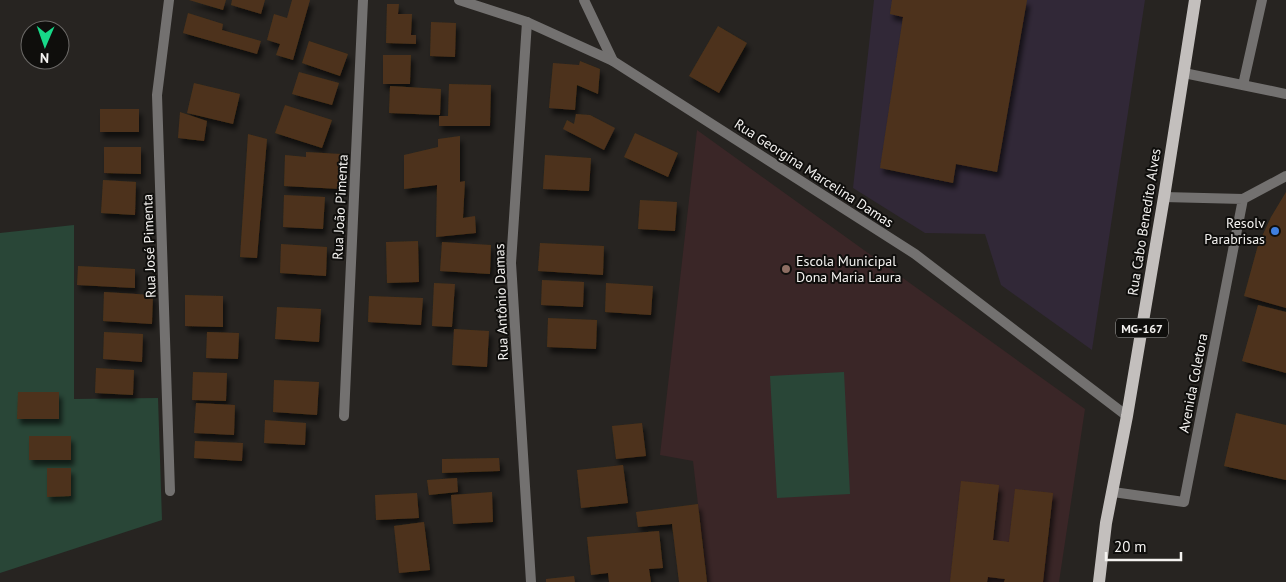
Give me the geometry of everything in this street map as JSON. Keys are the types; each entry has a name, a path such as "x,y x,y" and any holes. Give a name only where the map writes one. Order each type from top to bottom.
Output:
{"main road":[{"name":"MG-167","path":"1184,73 1195,0"},
{"name":"Rua Cabo Benedito Alves","path":"1099,582 1106,523 1127,416 1184,73"}],"street":[{"name":"Rua José Pimenta","path":"168,0 157,95 170,491"},
{"name":"Rua João Pimenta","path":"344,416 363,0"},
{"name":"Rua Georgina Marcelina Damas","path":"459,0 527,22 613,60 915,254 1127,416"},
{"path":"584,0 613,60"},
{"path":"1243,85 1262,0"},
{"name":"Rua Antônio Damas","path":"527,22 511,263 531,582"},
{"path":"1184,73 1286,94"},
{"path":"1164,196 1243,199 1286,176"},
{"name":"Avenida Coletora","path":"1112,492 1184,502 1243,199"}],"shaded area":[{"path":"874,0 1145,0 1092,350 1001,285 985,234 925,233 853,188"},
{"name":"Escola Municipal Dona Maria Laura","path":"697,130 1085,409 1059,582 707,582 693,461 660,455"}],"green space":[{"path":"74,225 74,399 158,398 162,520 0,573 0,233"},
{"path":"844,372 850,494 777,498 770,376"}],"building":[{"path":"189,0 226,0 223,10"},
{"path":"232,0 265,0 261,14 231,5"},
{"path":"292,0 310,0 293,60 276,55 280,44 267,40 274,14 287,18"},
{"path":"892,0 1027,0 997,172 956,164 953,183 880,168 903,17 890,14"},
{"path":"387,4 399,4 398,14 412,14 411,35 416,35 416,44 386,43"},
{"path":"188,13 223,24 222,30 261,41 257,54 183,33"},
{"path":"431,22 456,23 455,57 430,56"},
{"path":"718,26 747,43 719,93 689,76"},
{"path":"309,41 348,54 340,76 302,63"},
{"path":"383,55 411,55 410,84 383,84"},
{"path":"580,61 600,69 598,94 577,85 575,110 549,108 553,63 579,65"},
{"path":"299,72 339,83 332,105 292,94"},
{"path":"194,83 240,94 233,124 187,113"},
{"path":"449,84 491,85 490,126 439,126 439,116 448,116"},
{"path":"390,86 441,89 440,115 389,113"},
{"path":"285,105 332,120 322,148 275,133"},
{"path":"100,109 139,109 139,132 100,132"},
{"path":"180,112 207,121 204,141 178,138"},
{"path":"576,114 590,115 615,128 604,150 563,129 567,120 574,124"},
{"path":"635,133 678,153 668,177 624,157"},
{"path":"248,134 267,139 257,258 240,257"},
{"path":"460,136 460,182 465,181 463,218 475,216 476,233 436,237 437,185 404,189 404,155 438,147 438,139"},
{"path":"104,147 141,147 141,174 104,173"},
{"path":"306,152 341,154 340,189 284,186 285,155 306,157"},
{"path":"545,155 591,158 589,191 543,189"},
{"path":"103,180 136,182 135,215 101,213"},
{"path":"1286,192 1286,308 1244,296 1258,245 1271,217"},
{"path":"284,195 325,197 323,229 283,227"},
{"path":"640,200 677,202 675,231 638,229"},
{"path":"418,241 419,282 387,283 386,242"},
{"path":"442,242 491,245 490,274 440,271"},
{"path":"540,243 604,246 603,275 538,271"},
{"path":"281,244 327,247 326,276 280,273"},
{"path":"78,266 135,269 135,288 77,285"},
{"path":"542,280 584,282 583,307 541,305"},
{"path":"434,283 455,284 452,327 432,326"},
{"path":"606,283 653,286 651,315 605,312"},
{"path":"104,292 153,295 152,324 103,321"},
{"path":"185,295 223,296 223,327 185,326"},
{"path":"369,296 423,298 421,325 368,322"},
{"path":"1258,305 1286,312 1286,373 1242,361"},
{"path":"277,307 321,309 319,342 275,339"},
{"path":"548,318 597,320 596,349 547,347"},
{"path":"454,329 489,331 487,367 452,365"},
{"path":"104,332 143,334 142,362 103,359"},
{"path":"207,332 239,333 238,359 206,358"},
{"path":"96,368 134,370 133,395 95,393"},
{"path":"193,372 227,373 226,401 192,400"},
{"path":"274,380 319,382 317,415 273,412"},
{"path":"18,392 59,392 59,419 17,419"},
{"path":"196,403 235,405 234,435 194,433"},
{"path":"1236,413 1286,425 1286,480 1224,466"},
{"path":"265,420 306,423 305,445 264,443"},
{"path":"642,423 646,456 616,459 612,426"},
{"path":"29,436 71,436 71,460 29,460"},
{"path":"195,441 243,443 242,461 194,458"},
{"path":"499,458 500,471 442,473 442,459"},
{"path":"623,465 628,503 581,508 577,470"},
{"path":"47,468 71,468 71,496 47,497"},
{"path":"457,478 458,492 429,495 427,480"},
{"path":"961,481 999,485 993,540 1009,542 1015,489 1053,493 1043,582 1004,582 1005,579 988,577 987,582 950,582"},
{"path":"492,492 493,522 453,524 451,495"},
{"path":"417,493 419,518 376,520 375,495"},
{"path":"698,504 707,582 679,582 672,524 638,527 636,512"},
{"path":"424,522 430,570 399,573 394,526"},
{"path":"659,531 663,568 649,569 651,582 609,582 608,573 591,575 587,537"},
{"path":"574,576 575,582 546,582 546,579"}],"place":[{"name":"Resolv Parabrisas","path":"1275,231"},
{"name":"Escola Municipal Dona Maria Laura","path":"786,269"}]}
